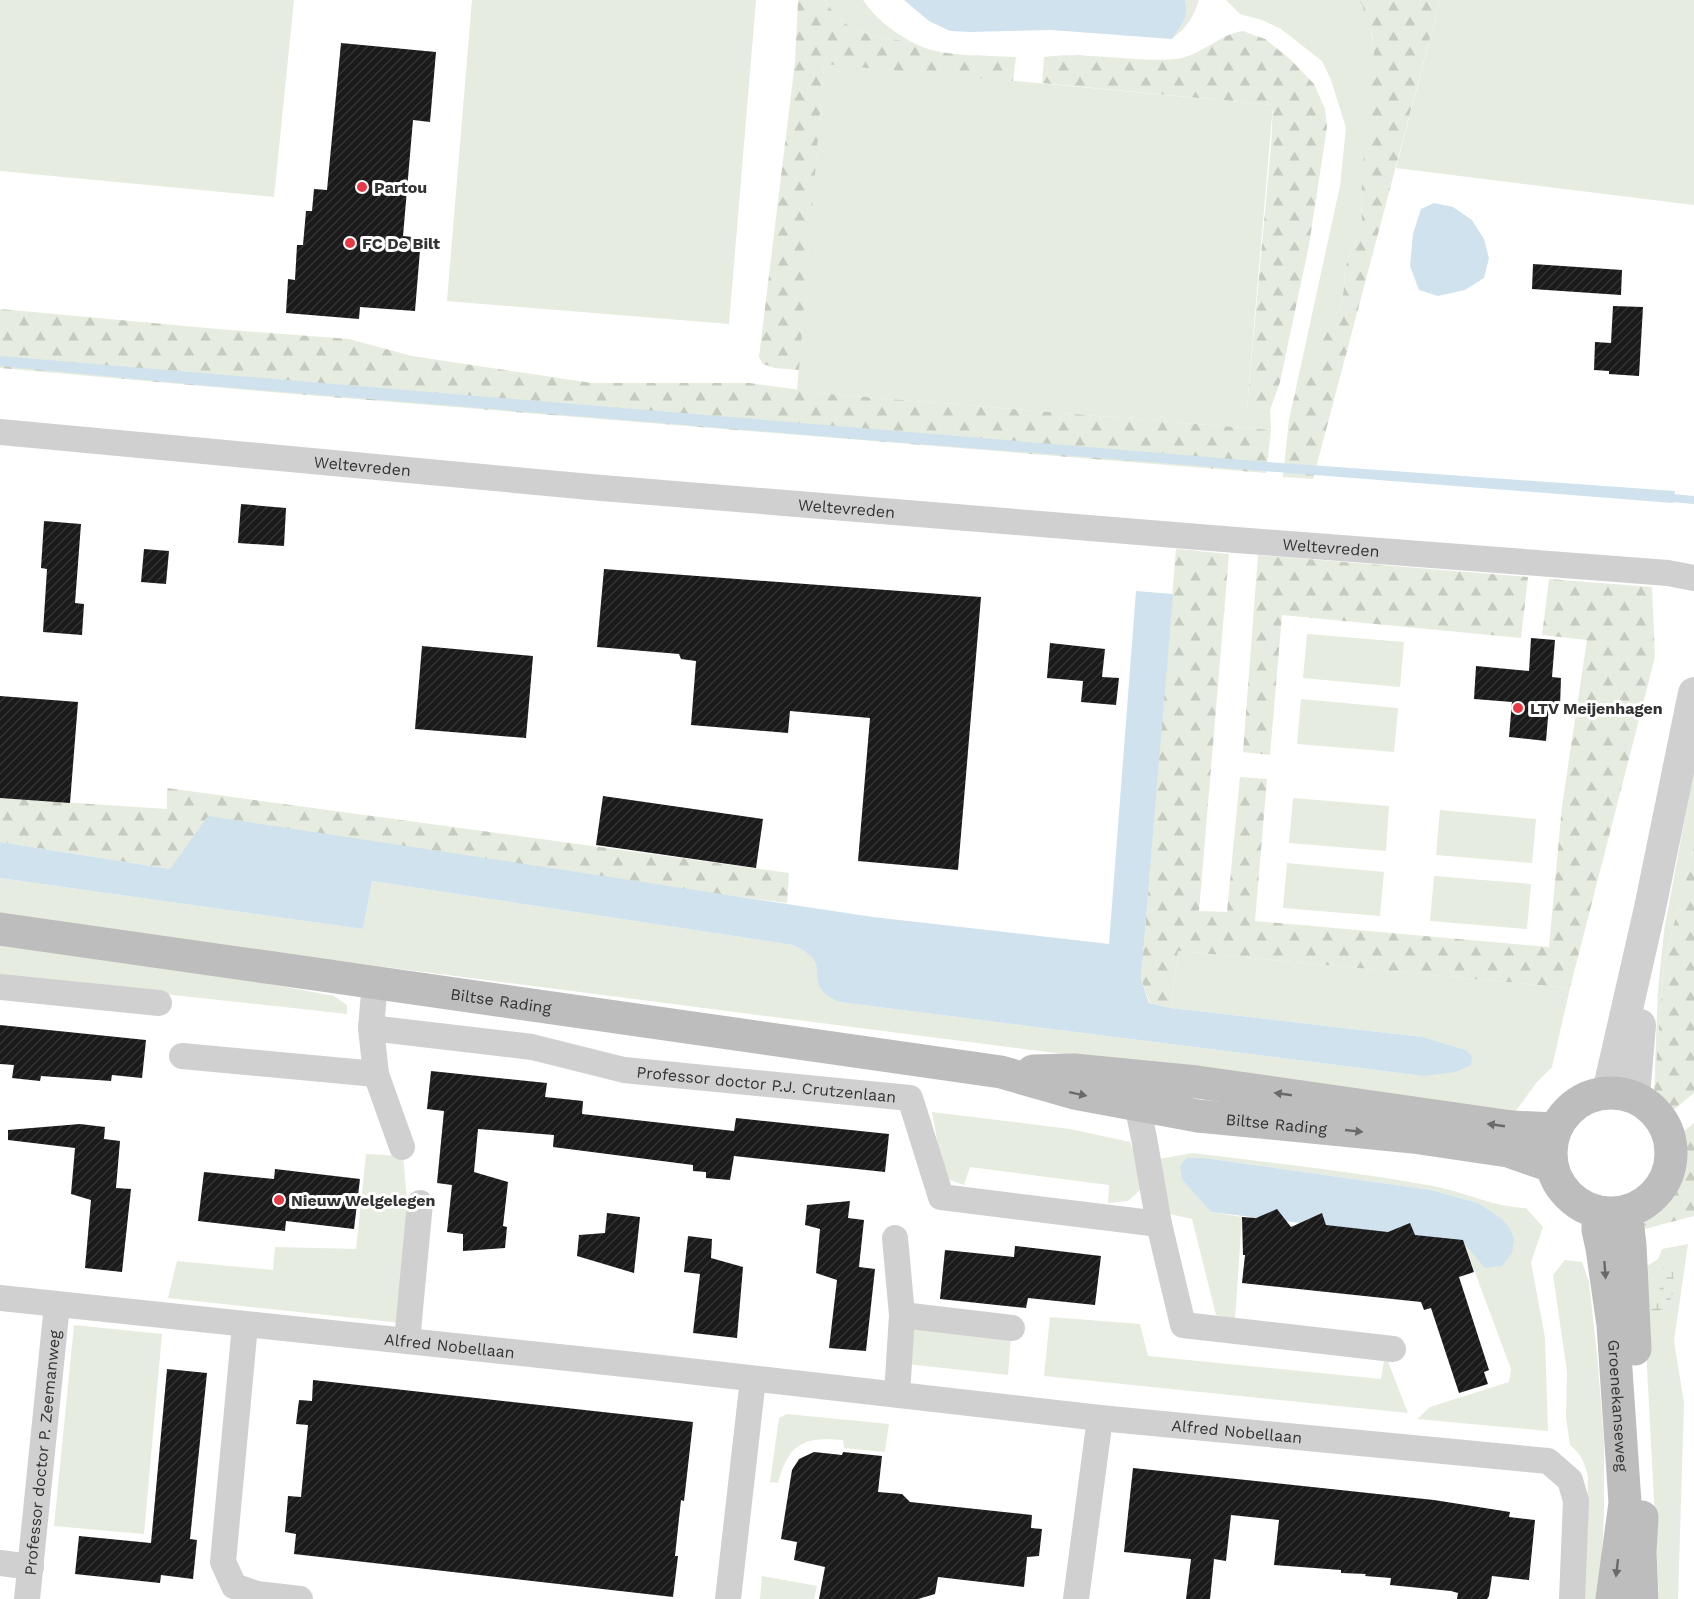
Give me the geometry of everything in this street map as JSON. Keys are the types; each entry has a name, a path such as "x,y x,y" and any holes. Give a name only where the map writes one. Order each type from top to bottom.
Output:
{"main road":[{"name":"Biltse Rading","path":"0,929 1001,1072 1074,1094 1136,1090 1197,1082 1512,1127 1555,1129"},
{"name":"Biltse Rading","path":"1136,1090 1198,1116 1449,1142 1508,1151 1551,1166"},
{"path":"1621,1094 1649,1105 1661,1118 1669,1134 1671,1154 1668,1173 1659,1191 1644,1204 1612,1212 1577,1203 1561,1187 1551,1166 1550,1147 1555,1129 1563,1114 1576,1103 1591,1095 1621,1094"},
{"name":"Groenekanseweg","path":"1612,1599 1624,1503 1613,1325 1598,1230 1612,1212 1630,1245 1643,1483 1640,1552 1642,1599"}],"street":[{"name":"Weltevreden","path":"0,432 602,488 1668,573 1694,578"},
{"path":"1621,1094 1650,908 1694,693"},
{"path":"375,982 371,1028 376,1074 402,1147"},
{"path":"0,987 159,1003"},
{"name":"Professor doctor P.J. Crutzenlaan","path":"371,1028 532,1047 624,1070 910,1098 941,1197 1159,1224"},
{"path":"182,1056 376,1074"},
{"path":"1136,1090 1159,1224 1183,1325 1393,1349"},
{"path":"407,1341 420,1203"},
{"path":"895,1238 902,1316 897,1394"},
{"name":"Alfred Nobellaan","path":"0,1298 897,1394 1100,1418 1548,1461 1570,1480 1575,1501 1572,1599"},
{"name":"Professor doctor P. Zeemanweg","path":"27,1599 57,1305"},
{"path":"902,1316 1012,1329"},
{"path":"245,1325 223,1562 234,1586 257,1594 300,1599"},
{"path":"728,1599 753,1379"},
{"path":"1076,1599 1100,1418"},
{"path":"0,1563 31,1567"}],"green space":[{"path":"0,0 294,0 274,197 0,171"},
{"path":"472,0 756,0 729,324 447,301"},
{"path":"798,0 825,0 842,21 852,28 873,36 912,42 949,53 1016,57 1013,81 824,64 799,370 775,368 763,364 759,357 795,62"},
{"path":"825,0 863,0 885,24 912,42 873,36 852,28 833,12"},
{"path":"1185,0 1199,0 1189,22 1172,39 1186,5"},
{"path":"1226,0 1358,0 1368,19 1372,34 1374,56 1361,200 1362,223 1345,268 1341,305 1294,397 1340,186 1346,128 1331,80 1322,61 1281,29 1262,20 1240,14"},
{"path":"1358,0 1440,0 1313,479 1283,477 1289,419 1294,397 1341,305 1345,268 1362,223 1361,200 1366,124 1374,56 1372,33"},
{"path":"1440,0 1694,0 1694,205 1396,168"},
{"path":"1243,31 1265,39 1290,59 1314,84 1325,109 1327,127 1309,245 1280,382 1270,410 1247,408 1273,105 1042,83 1044,57 1076,55 1142,60 1175,59 1193,54 1226,36"},
{"path":"824,63 1273,105 1247,407 1270,410 1271,430 797,390"},
{"path":"0,309 349,339 412,356 592,383 750,383 829,394 1271,430 1266,473 0,368"},
{"path":"1176,549 1229,554 1199,911 1227,912 1240,777 1267,779 1255,921 1549,947 1562,806 1587,640 1542,635 1549,579 1652,587 1655,657 1570,988 1178,951 1171,1008 1150,1003 1141,979"},
{"path":"1258,555 1528,577 1521,638 1282,615 1270,755 1243,752"},
{"path":"1307,634 1404,642 1400,687 1303,678"},
{"path":"1301,699 1398,708 1394,752 1297,744"},
{"path":"1694,769 1694,847 1664,963 1654,1093 1658,990 1664,931"},
{"path":"167,788 789,873 787,903 690,890 170,869 0,842 0,798 167,809"},
{"path":"1293,798 1389,806 1386,851 1289,843"},
{"path":"1440,810 1536,819 1532,863 1436,855"},
{"path":"1694,847 1694,1093 1665,1117 1654,1093 1664,963"},
{"path":"1287,863 1384,872 1380,916 1283,908"},
{"path":"1434,876 1531,884 1527,929 1430,921"},
{"path":"0,878 363,929 372,881 793,945 811,956 821,987 839,1002 1423,1076 1466,1050 1423,1037 1171,1008 1178,951 1570,988 1552,1067 1537,1082 1515,1112 252,950 0,913"},
{"path":"0,944 259,982 334,996 347,1005 347,1014 164,994 0,981"},
{"path":"932,1112 1070,1129 1130,1142 1137,1160 1140,1190 1128,1201 1108,1203 1109,1185 970,1167 964,1185 944,1178"},
{"path":"1694,1123 1694,1216 1641,1230 1651,1210 1667,1199 1681,1168 1678,1136"},
{"path":"1192,1153 1403,1181 1445,1189 1502,1205 1526,1208 1543,1227 1531,1262 1545,1338 1548,1431 1417,1419 1430,1407 1509,1382 1511,1369 1464,1243 1510,1228 1501,1218 1478,1203 1431,1190 1205,1158 1187,1158 1182,1180 1211,1212 1242,1217 1235,1319 1216,1315 1192,1219 1170,1214 1159,1159"},
{"path":"366,1154 403,1156 408,1210 401,1323 168,1298 177,1261 273,1270 275,1247 356,1249"},
{"path":"1688,1244 1674,1341 1684,1403 1678,1599 1659,1599 1642,1269 1658,1259 1662,1249"},
{"path":"1565,1260 1582,1262 1589,1282 1597,1354 1604,1442 1600,1599 1584,1599 1588,1477 1582,1459 1570,1445 1566,1418 1567,1372 1553,1275"},
{"path":"1668,1262 1672,1264 1673,1272 1672,1295 1665,1306 1651,1314 1648,1310 1649,1303 1658,1297 1661,1282 1660,1271"},
{"path":"1050,1317 1140,1324 1148,1356 1381,1379 1385,1354 1408,1413 1044,1376"},
{"path":"928,1322 1011,1335 1008,1375 907,1364 911,1330"},
{"path":"74,1325 162,1334 144,1534 54,1526"},
{"path":"787,1414 889,1424 885,1452 844,1448 843,1440 808,1442 800,1445 787,1459 778,1483 770,1482 779,1418"},
{"path":"762,1576 817,1586 814,1599 760,1599"}],"water":[{"path":"904,0 1185,0 1186,12 1172,39 1051,30 970,32 950,31 929,21"},
{"path":"1434,203 1453,207 1472,220 1484,239 1489,258 1484,278 1465,290 1438,296 1419,290 1410,266 1413,234 1421,209"},
{"path":"0,356 1268,462 1675,491 1673,503 855,439 199,385 0,366"},
{"path":"1136,591 1173,594 1141,979 1149,1003 1171,1008 1423,1037 1466,1050 1472,1057 1471,1065 1456,1072 1423,1076 839,1002 821,988 816,964 812,958 805,951 793,945 372,881 363,929 0,878 0,842 170,869 208,816 873,917 1109,944"},
{"path":"1187,1158 1205,1158 1431,1190 1478,1203 1501,1218 1510,1228 1514,1240 1512,1253 1502,1266 1485,1268 1462,1241 1414,1235 1409,1224 1389,1232 1326,1226 1323,1216 1300,1223 1211,1212 1182,1180 1180,1166"}],"building":[{"path":"341,43 436,52 430,122 413,120 403,236 421,238 415,311 360,307 359,319 286,313 288,279 295,280 297,245 303,245 306,211 312,211 314,189 327,190"},
{"path":"1533,264 1622,270 1621,295 1532,289"},
{"path":"1613,306 1643,307 1639,376 1609,374 1609,371 1594,370 1595,342 1611,343"},
{"path":"241,504 286,508 284,546 238,543"},
{"path":"44,521 81,524 75,603 84,604 82,635 43,632 47,569 41,568"},
{"path":"144,549 169,551 166,584 141,582"},
{"path":"604,569 981,597 958,870 858,861 870,718 790,711 788,733 691,725 696,661 681,659 679,654 597,647"},
{"path":"1531,638 1555,640 1552,677 1561,678 1560,707 1549,706 1546,741 1509,737 1512,702 1474,699 1476,666 1529,671"},
{"path":"1050,643 1105,649 1102,677 1119,678 1116,705 1081,702 1083,681 1047,678"},
{"path":"422,646 533,656 526,738 415,729"},
{"path":"0,696 78,702 70,803 0,798"},
{"path":"603,796 763,819 756,868 596,845"},
{"path":"0,1025 146,1040 142,1078 112,1075 111,1081 41,1076 40,1081 12,1078 14,1065 0,1064"},
{"path":"431,1071 547,1083 545,1097 583,1101 582,1114 734,1131 736,1118 889,1134 885,1172 734,1156 730,1180 706,1178 706,1172 693,1171 693,1165 553,1147 554,1135 478,1129 474,1172 508,1182 503,1226 507,1227 505,1248 463,1251 463,1234 447,1232 452,1185 437,1183 444,1111 427,1109"},
{"path":"80,1124 105,1127 104,1139 120,1141 116,1188 131,1189 122,1272 85,1268 91,1200 71,1194 75,1148 8,1140 8,1130"},
{"name":"Nieuw Welgelegen","path":"275,1169 360,1179 354,1229 286,1221 285,1231 198,1221 204,1172 274,1179"},
{"path":"850,1201 848,1218 864,1220 859,1267 875,1269 866,1351 829,1348 837,1280 816,1273 820,1229 805,1225 807,1205"},
{"path":"1277,1209 1291,1227 1322,1213 1326,1225 1388,1232 1410,1223 1415,1235 1463,1240 1474,1272 1459,1277 1489,1370 1484,1372 1488,1384 1459,1393 1431,1308 1424,1310 1421,1302 1242,1283 1245,1255 1243,1255 1242,1217 1256,1218"},
{"path":"607,1213 640,1217 634,1273 577,1256 579,1235 605,1233"},
{"path":"688,1236 712,1239 711,1258 743,1267 737,1338 693,1333 700,1274 684,1272"},
{"path":"1015,1246 1101,1256 1095,1305 1028,1298 1026,1308 940,1299 945,1250 1014,1257"},
{"path":"167,1369 207,1373 190,1539 197,1540 193,1579 161,1575 160,1583 75,1574 79,1536 151,1543"},
{"path":"313,1380 693,1422 684,1501 681,1500 673,1597 294,1554 296,1534 285,1532 288,1496 301,1497 308,1425 296,1424 299,1400 312,1401"},
{"path":"814,1452 882,1456 878,1492 902,1494 910,1502 1032,1515 1031,1528 1042,1529 1039,1556 1027,1557 1024,1587 938,1577 935,1594 918,1599 819,1599 825,1567 794,1560 797,1542 781,1539 792,1470 799,1459"},
{"path":"1133,1468 1434,1500 1510,1512 1509,1517 1535,1520 1529,1580 1492,1576 1487,1599 1457,1599 1458,1593 1451,1591 1390,1585 1391,1578 1341,1573 1341,1570 1274,1565 1279,1520 1231,1515 1226,1561 1214,1559 1210,1599 1186,1599 1191,1559 1124,1552"}],"waterway":[{"path":"1663,497 1693,500"}],"place":[{"name":"Partou","path":"362,187"},
{"name":"FC De Bilt","path":"350,243"},
{"name":"LTV Meijenhagen","path":"1518,708"},
{"name":"Nieuw Welgelegen","path":"279,1200"}]}
